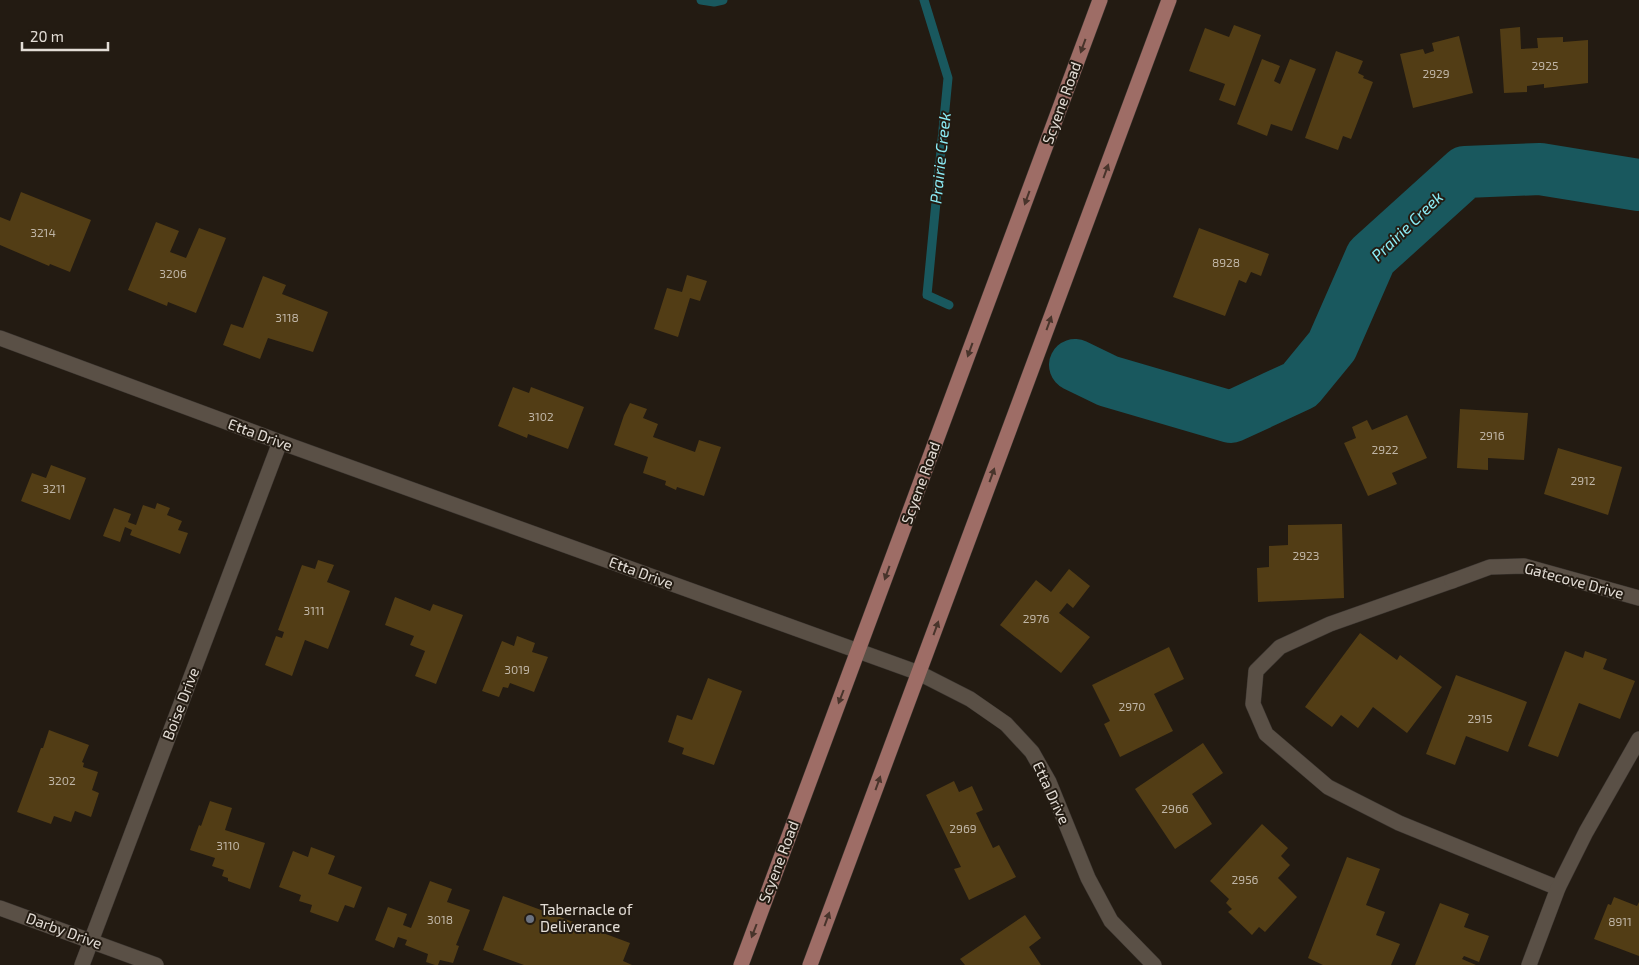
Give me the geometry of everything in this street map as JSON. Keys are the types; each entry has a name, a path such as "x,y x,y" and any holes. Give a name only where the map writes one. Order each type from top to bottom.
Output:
{"main road":[{"name":"Scyene Road","path":"741,965 1100,0"},
{"path":"810,965 1169,0"}],"street":[{"name":"Etta Drive","path":"0,338 280,442 919,674 970,699 1006,724 1032,752 1050,782 1088,878 1111,921 1154,965"},
{"name":"Boise Drive","path":"82,965 280,442"},
{"name":"Gatecove Drive","path":"1558,888 1399,823 1328,787 1266,734 1253,704 1256,671 1280,648 1330,624 1490,567 1524,566 1639,598"},
{"path":"1529,965 1558,888 1586,832 1639,739"},
{"name":"Darby Drive","path":"0,908 156,965"}],"building":[{"path":"1234,25 1261,35 1235,106 1219,100 1225,84 1189,71 1205,28 1229,37"},
{"path":"1520,27 1521,49 1538,48 1537,38 1563,37 1563,42 1588,40 1588,83 1544,88 1544,84 1527,86 1527,92 1504,93 1500,29"},
{"path":"1459,36 1473,93 1413,108 1400,54 1423,49 1425,54 1434,51 1432,43"},
{"path":"1336,51 1363,61 1358,73 1364,76 1363,78 1373,82 1351,139 1343,136 1338,150 1305,138"},
{"path":"1262,59 1280,66 1274,81 1280,84 1290,59 1316,69 1292,131 1271,124 1267,136 1237,124"},
{"path":"21,192 91,220 70,272 50,264 49,266 0,245 0,217 10,221"},
{"path":"156,222 179,231 170,252 186,258 199,228 226,238 196,313 168,302 167,306 128,290"},
{"path":"1199,228 1269,254 1261,276 1251,272 1246,283 1239,280 1225,316 1173,297"},
{"path":"687,275 707,281 700,301 690,298 678,337 654,329 667,288 682,292"},
{"path":"263,276 286,285 282,294 328,312 313,352 268,338 260,359 223,345 231,324 243,328"},
{"path":"513,387 529,393 531,387 584,407 568,449 528,434 527,438 498,426"},
{"path":"630,403 647,409 643,418 658,424 653,437 695,452 699,440 721,447 704,496 677,487 676,490 665,485 666,481 643,473 648,457 614,445"},
{"path":"1460,409 1528,413 1524,460 1488,458 1488,470 1457,468"},
{"path":"1407,415 1427,458 1392,473 1397,484 1368,496 1344,443 1356,438 1352,427 1367,420 1372,430"},
{"path":"1558,448 1622,467 1608,515 1544,494"},
{"path":"51,465 86,478 70,520 21,501 32,473 46,478"},
{"path":"157,503 170,508 167,515 182,521 178,530 188,533 180,554 130,535 132,530 125,527 120,542 103,536 114,508 131,514 128,522 136,525 143,505 155,509"},
{"path":"1342,524 1344,598 1258,602 1257,568 1269,567 1269,546 1288,545 1288,525"},
{"path":"318,560 334,565 327,582 350,591 328,649 305,640 292,676 265,665 276,636 282,638 284,632 278,630 302,565 315,569"},
{"path":"1069,569 1090,586 1073,608 1067,603 1059,613 1090,637 1061,673 1000,625 1036,580 1051,592"},
{"path":"395,597 430,611 433,604 463,615 436,684 415,676 425,651 410,645 414,636 385,625"},
{"path":"1360,633 1397,660 1400,655 1442,687 1407,733 1373,707 1358,728 1341,715 1332,727 1305,707"},
{"path":"517,636 535,643 532,652 548,657 534,692 510,683 508,688 503,687 499,697 482,691 502,641 514,646"},
{"path":"1169,647 1184,679 1154,694 1173,731 1120,757 1104,724 1110,721 1092,685"},
{"path":"1565,651 1583,658 1585,651 1607,659 1603,669 1635,681 1620,719 1579,703 1558,757 1528,746"},
{"path":"1456,675 1527,702 1508,752 1466,736 1455,765 1426,754"},
{"path":"708,678 742,691 714,765 682,754 684,748 668,742 677,715 692,720"},
{"path":"49,730 89,745 82,762 84,763 83,767 98,772 92,790 99,793 91,817 75,811 71,822 54,816 51,824 17,812"},
{"path":"1203,743 1223,773 1192,794 1212,824 1175,849 1135,789"},
{"path":"954,781 959,792 972,786 983,810 976,813 993,848 999,845 1016,877 969,900 954,869 961,867 926,795"},
{"path":"210,801 232,808 225,830 265,843 250,889 228,881 228,878 222,876 224,870 212,866 215,858 190,850"},
{"path":"1262,824 1288,848 1281,856 1290,865 1278,878 1297,897 1265,932 1259,927 1252,935 1228,912 1232,909 1226,903 1229,899 1210,881"},
{"path":"311,847 335,856 328,874 362,887 354,908 345,905 338,922 310,912 312,905 299,901 301,895 279,887 293,851 308,857"},
{"path":"1347,857 1380,869 1366,905 1385,912 1376,935 1400,944 1391,965 1323,965 1308,958"},
{"path":"430,881 452,889 447,902 470,910 456,945 459,946 453,963 440,960 438,965 435,965 426,962 428,954 405,945 407,940 398,937 394,948 375,940 388,907 407,914 403,925 411,928"},
{"name":"Tabernacle of Deliverance","path":"503,896 630,943 623,961 632,965 524,965 483,950"},
{"path":"1614,897 1637,906 1639,902 1639,956 1594,939 1608,904 1611,905"},
{"path":"1440,903 1469,914 1464,927 1489,936 1479,962 1464,956 1462,959 1476,965 1415,965"},
{"path":"1025,915 1041,938 1029,947 1041,965 965,965 960,959"}],"waterway":[{"name":"Prairie Creek","path":"701,0 714,2 723,0"},
{"name":"Prairie Creek","path":"924,0 948,78 927,295 949,305"},
{"name":"Prairie Creek","path":"1075,365 1108,381 1231,417 1300,385 1332,346 1371,257 1465,172 1540,169 1639,185"}],"place":[{"name":"Tabernacle of Deliverance","path":"530,919"}]}
